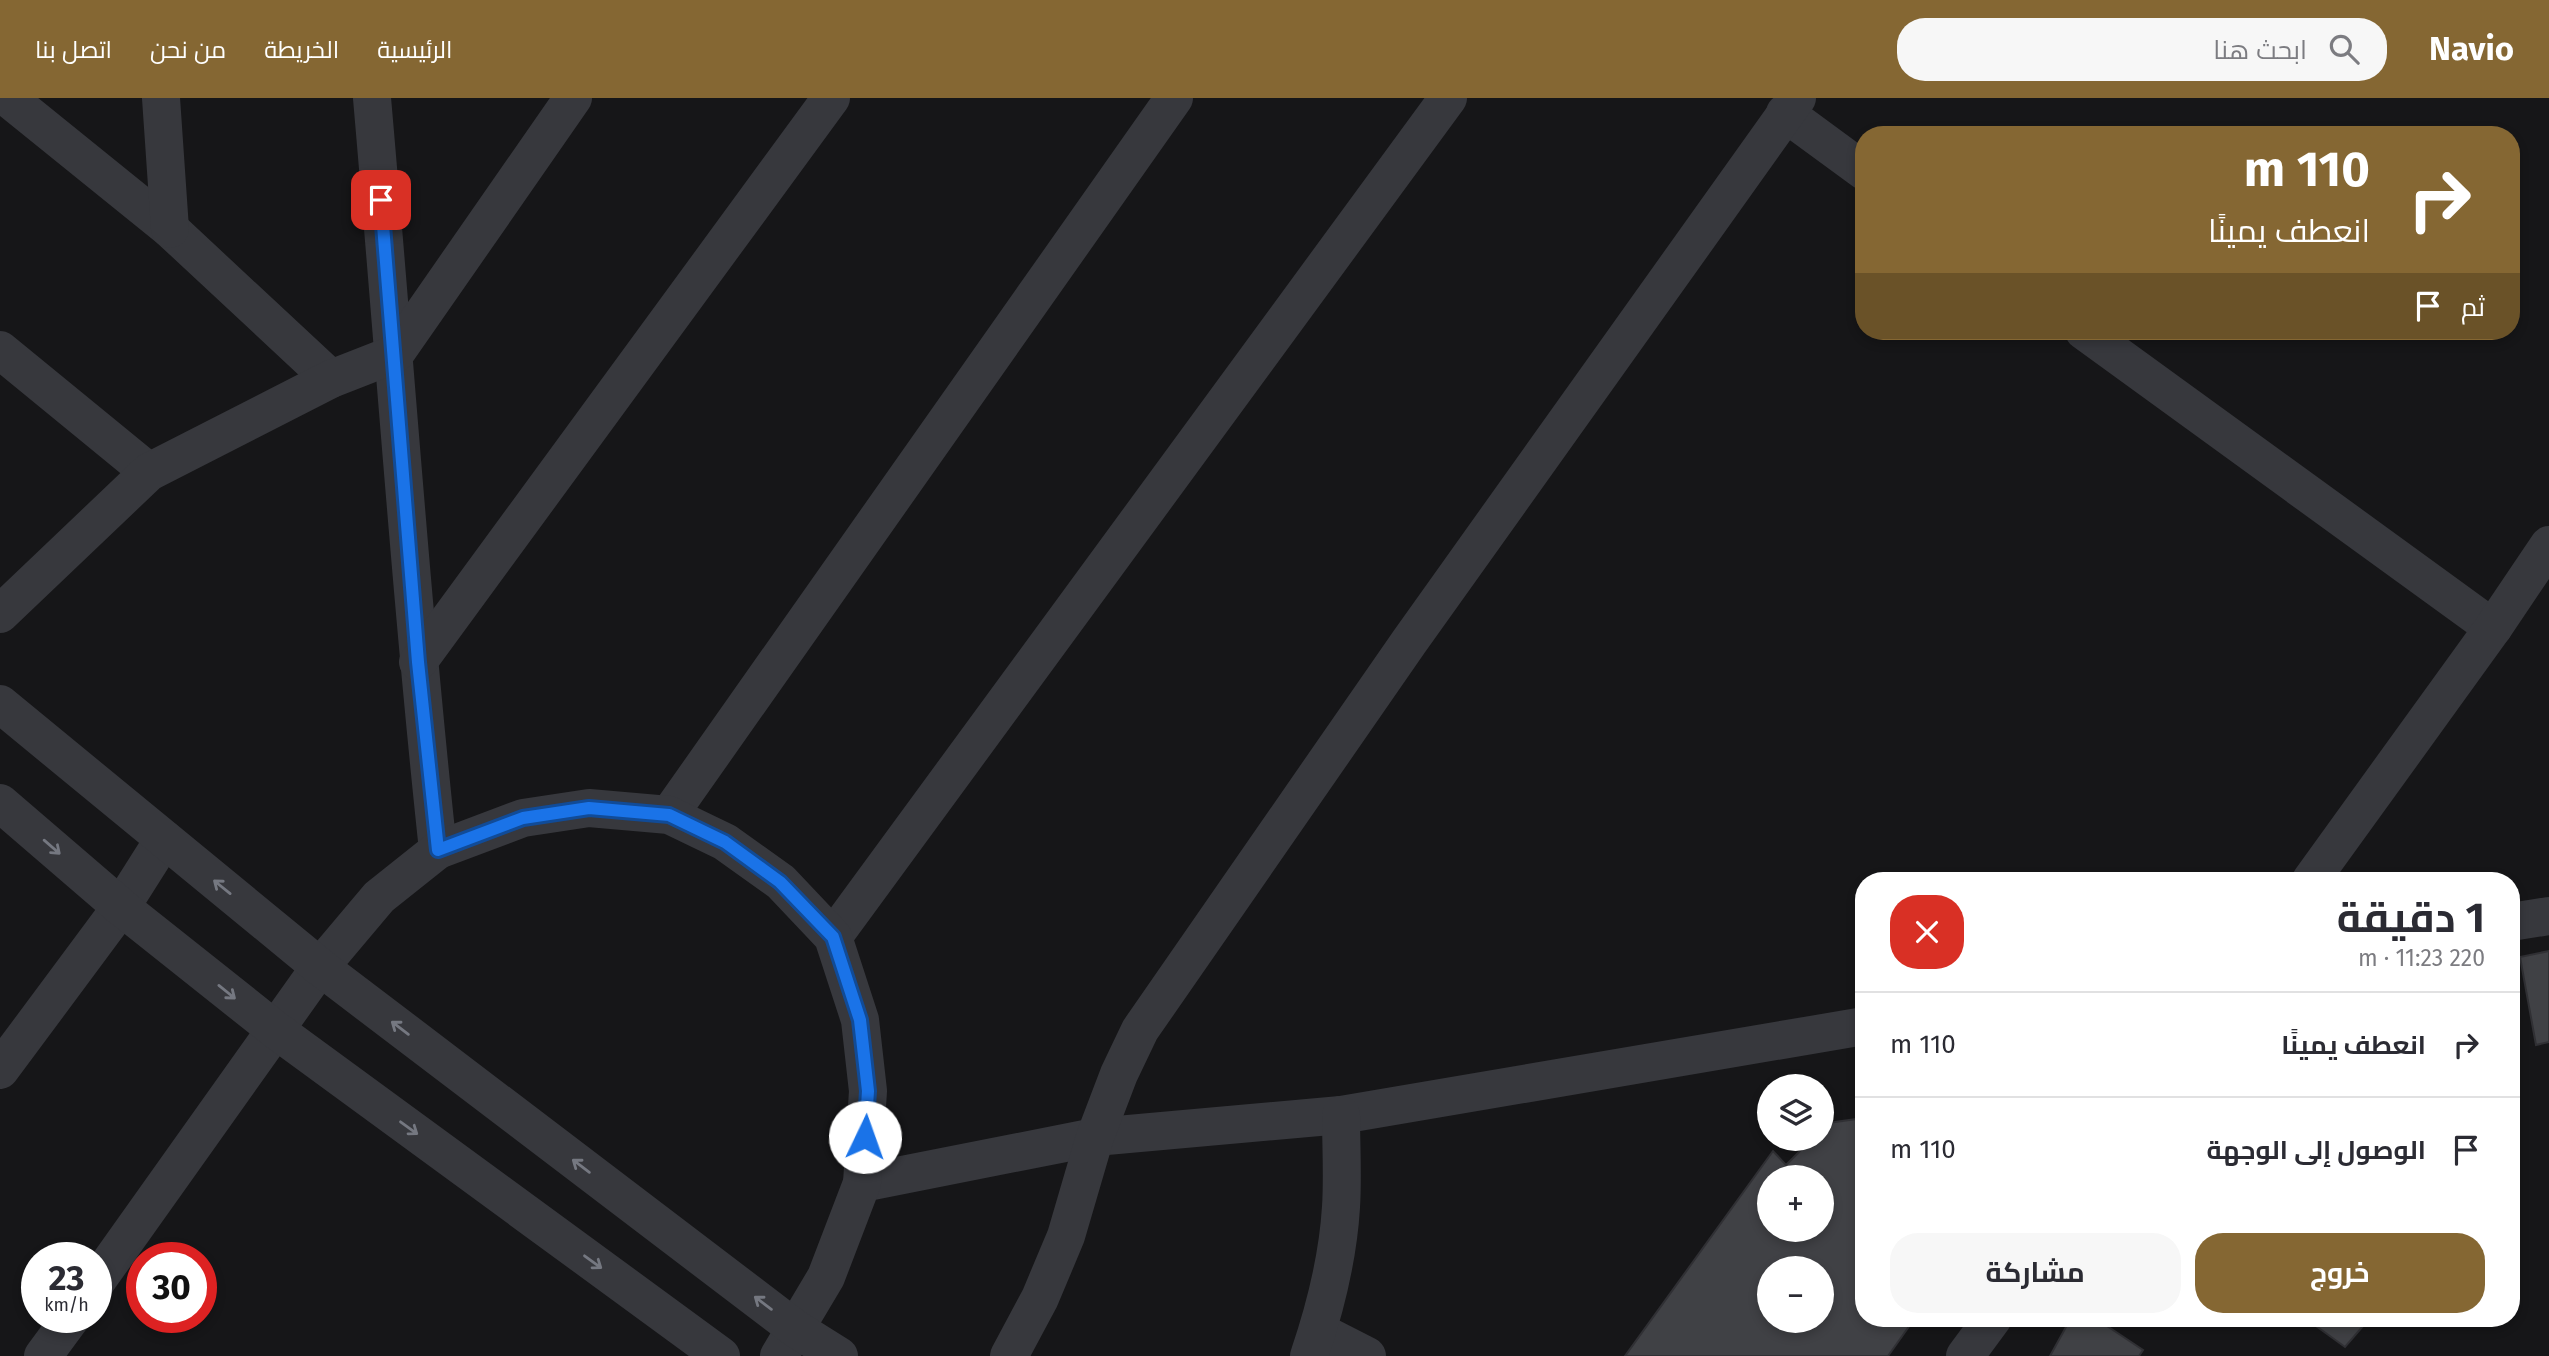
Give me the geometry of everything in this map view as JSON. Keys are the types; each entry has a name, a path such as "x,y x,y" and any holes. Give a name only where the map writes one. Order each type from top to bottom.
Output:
{"street":[{"path":"8,98 170,229 331,379"},
{"path":"161,98 170,229"},
{"path":"372,98 395,354 418,662 438,850"},
{"path":"418,662 831,98"},
{"path":"669,815 1174,98"},
{"path":"833,937 1448,98"},
{"path":"0,614 149,472 331,379 395,354 565,103"},
{"path":"1009,1356 1040,1298 1066,1236 1095,1137 1119,1074 1140,1030 1409,642 1791,106 1855,163"},
{"path":"2096,340 2493,628"},
{"path":"0,350 149,472"},
{"path":"2317,872 2493,628 2549,545"},
{"path":"0,704 320,967 787,1342 839,1356"},
{"path":"0,803 121,907 277,1031 721,1356"},
{"path":"112,1260 320,967 379,897 438,850 523,818 589,808 669,815 725,842 780,882 833,937 860,1020 868,1091 862,1184 826,1277 787,1342"},
{"path":"0,1070 121,907 164,839"},
{"path":"2520,921 2549,916"},
{"path":"862,1184 1095,1137 1341,1115 1855,1028"},
{"path":"1341,1115 1341,1207 1333,1266 1313,1344 1367,1356"},
{"path":"1965,1356 1986,1327"},
{"path":"43,1356 60,1333"}],"building":[{"path":"2549,951 2549,1042 2536,1045 2520,957"},
{"path":"1855,1119 1855,1327 1909,1327 1888,1356 1625,1356 1757,1173 1757,1242 1834,1242 1834,1165 1786,1165 1800,1151 1834,1151 1834,1122"},
{"path":"1773,1151 1786,1165 1763,1165"},
{"path":"2066,1327 2108,1327 2143,1350 2139,1356 2050,1356"},
{"path":"2317,1327 2362,1327 2345,1347"}],"route":[{"path":"381,200 418,662 438,850 523,818 589,808 669,815 725,842 780,882 833,937 860,1020 868,1091 865,1137"}]}
